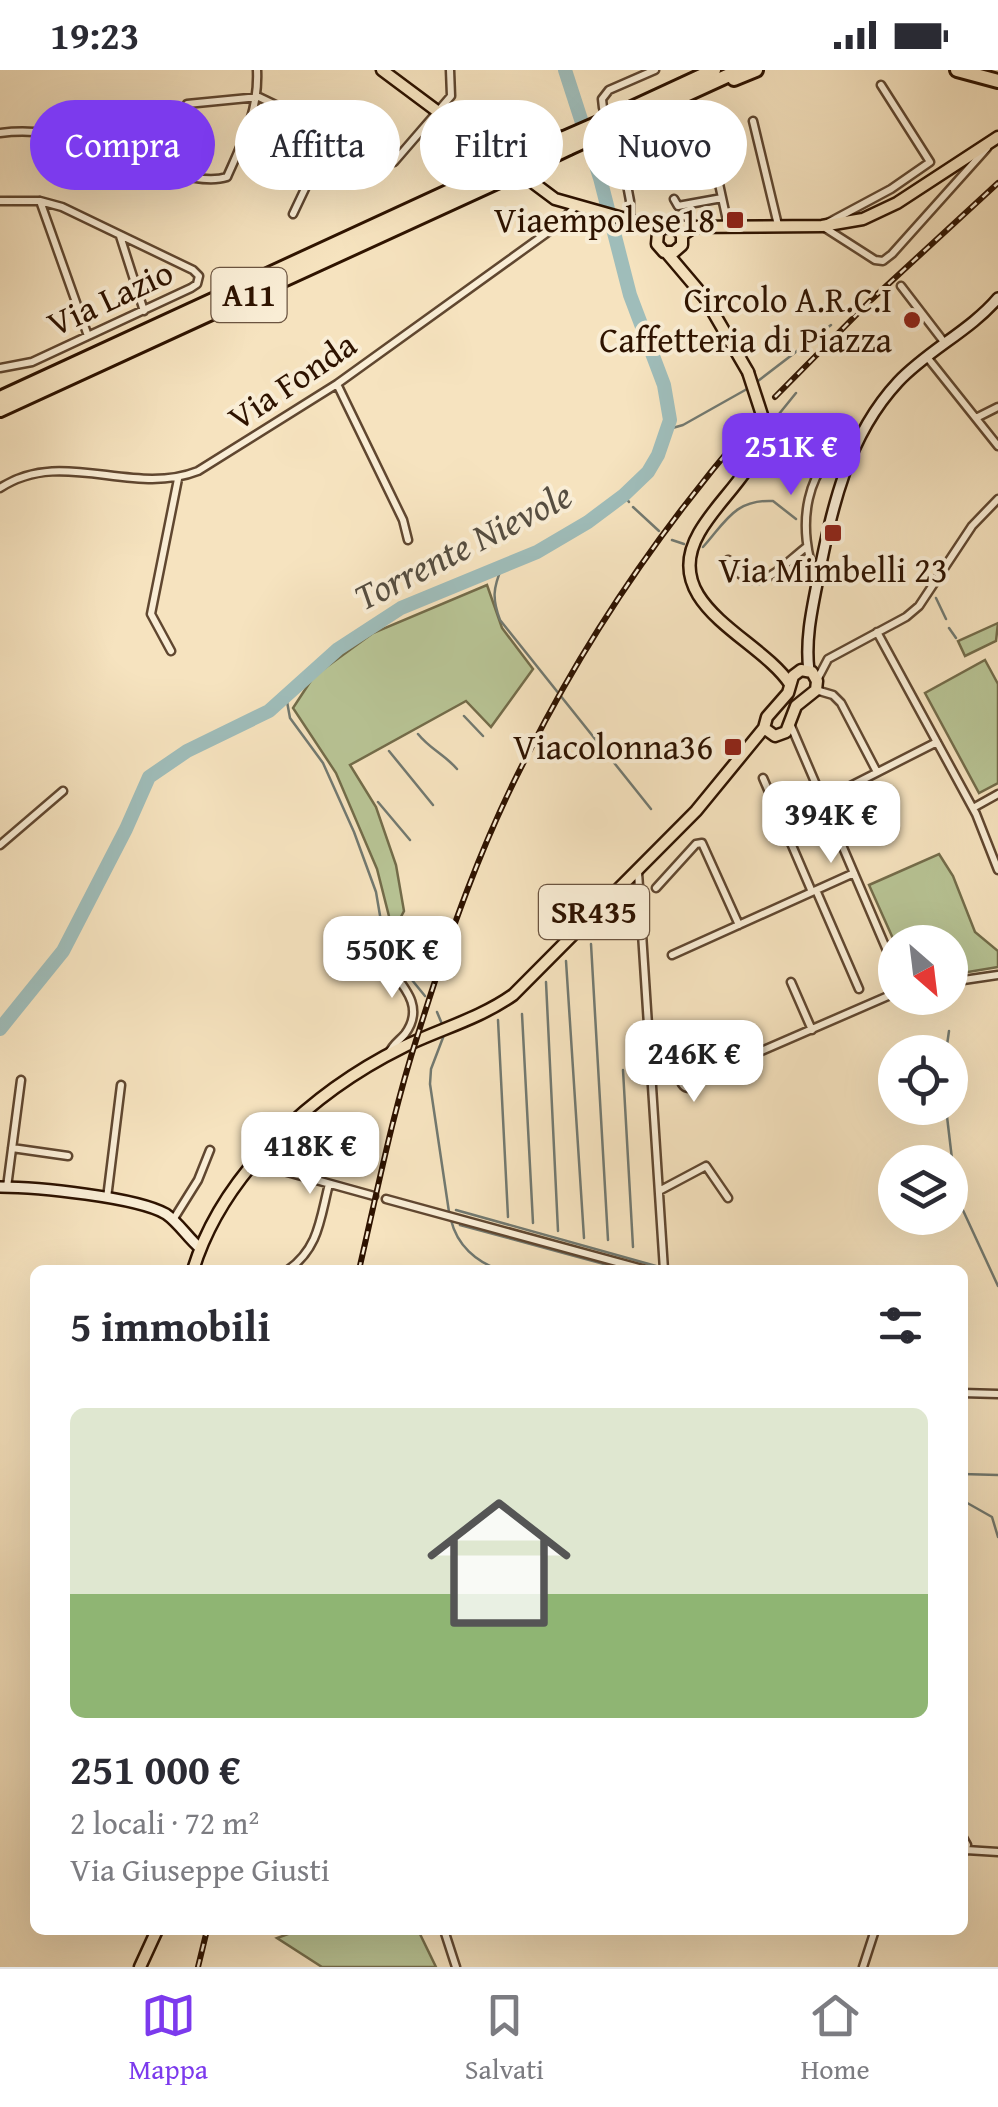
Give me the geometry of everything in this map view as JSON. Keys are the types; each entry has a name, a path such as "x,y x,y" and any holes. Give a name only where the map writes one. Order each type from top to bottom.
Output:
{"highway":[{"name":"A11","path":"657,100 714,70"},
{"name":"A11","path":"674,100 740,70"},
{"path":"680,98 756,70"},
{"path":"957,70 998,78"},
{"path":"986,70 998,78"},
{"name":"A11","path":"0,398 466,190"},
{"name":"A11","path":"0,410 467,190"}],"main road":[{"path":"382,70 422,100"},
{"path":"666,252 679,236 694,227 822,226 850,223 877,214 998,137"},
{"path":"543,190 575,207 679,236"},
{"path":"634,223 656,241 705,298 758,394 762,415 760,443 750,464 699,534 690,568 698,596 711,613 772,660 790,684"},
{"path":"656,241 661,229"},
{"path":"679,236 684,271"},
{"name":"SR435","path":"772,733 767,717 802,671 801,648 831,512 859,437 890,391 926,356 998,298"},
{"path":"772,660 802,671 816,685"},
{"name":"SR435","path":"195,1265 224,1206 255,1163 330,1092 406,1040 486,1013 513,996 696,811 735,762 772,733 790,725 796,706 816,685"},
{"path":"4,1187 152,1208 173,1220 200,1248"},
{"path":"140,1967 156,1935"}],"street":[{"path":"215,180 227,177 259,97 257,70"},
{"path":"446,100 450,96 450,70"},
{"path":"602,100 609,90 655,70"},
{"path":"881,86 930,162 891,189 822,226 875,260 883,261 998,137"},
{"path":"215,101 259,97 265,100"},
{"path":"754,121 778,225"},
{"path":"400,155 420,130"},
{"path":"0,133 30,133"},
{"path":"972,164 977,150"},
{"path":"292,214 304,190"},
{"path":"628,190 634,223"},
{"path":"720,190 728,225"},
{"path":"674,198 678,206 722,198"},
{"name":"Via Lazio","path":"0,201 40,201 62,207 193,270 198,276 197,284 191,288 144,310 32,362 0,368"},
{"path":"40,201 88,336"},
{"name":"Via Fonda","path":"0,488 26,474 46,470 140,481 178,479 232,451 337,384 555,226 575,207"},
{"path":"120,234 144,310"},
{"path":"901,286 944,342"},
{"path":"926,356 998,446"},
{"path":"337,384 403,520 408,540"},
{"path":"976,418 998,406"},
{"path":"817,582 805,548 811,488 824,463 843,445 859,437"},
{"path":"172,651 151,614 178,479"},
{"path":"877,772 841,703 816,685 828,658 920,606 978,518 998,499"},
{"path":"728,560 738,575 754,581 768,577 805,548"},
{"path":"877,632 973,808 998,870"},
{"path":"790,725 878,929"},
{"path":"772,733 800,750"},
{"path":"821,801 937,742"},
{"path":"763,778 860,989"},
{"path":"0,844 63,792"},
{"path":"973,808 998,794"},
{"path":"656,888 698,842 702,843 739,924"},
{"path":"638,868 664,1265"},
{"path":"672,955 854,873"},
{"path":"388,966 414,1004 406,1040"},
{"path":"968,979 998,975"},
{"path":"790,982 812,1030"},
{"path":"697,1079 707,1078 878,1001"},
{"path":"4,1187 21,1080"},
{"path":"106,1200 120,1085"},
{"path":"12,1148 68,1156"},
{"path":"173,1220 198,1180 210,1150"},
{"path":"255,1163 374,1196"},
{"path":"659,1191 706,1166 728,1198"},
{"path":"295,1265 306,1257 312,1245 330,1184"},
{"path":"386,1199 628,1265"},
{"path":"968,1393 998,1394"},
{"path":"968,1853 998,1852"},
{"path":"446,1935 456,1967"},
{"path":"863,1967 874,1935"}],"green space":[{"path":"487,585 502,628 533,669 491,727 466,701 350,765 376,807 396,865 404,911 393,932 377,869 336,773 293,708 314,676 373,633"},
{"path":"998,623 996,641 965,656 958,641"},
{"path":"985,660 998,684 998,783 979,793 925,693"},
{"path":"939,854 953,876 975,932 998,951 998,967 968,972 968,925 887,925 869,885"},
{"path":"420,1935 436,1967 322,1967 277,1938"}],"waterway":[{"name":"Torrente Nievole","path":"0,1029 63,951 149,777 187,751 269,711 338,649 401,608 537,552 588,522 648,472 670,420 664,385 630,295 600,178 565,70"},
{"path":"758,381 831,325"},
{"path":"669,429 747,389"},
{"path":"781,421 779,414 796,393"},
{"path":"624,495 629,502"},
{"path":"703,547 732,514 749,504 773,501 796,519"},
{"path":"633,507 659,531"},
{"path":"672,540 684,544"},
{"path":"502,567 495,594 500,620 651,809"},
{"path":"936,598 946,619"},
{"path":"949,628 956,638"},
{"path":"286,696 290,718 323,763 354,832 376,892 384,939 425,996"},
{"path":"464,716 483,736"},
{"path":"418,734 457,769"},
{"path":"389,751 433,805"},
{"path":"378,802 410,840"},
{"path":"591,944 608,1240"},
{"path":"566,961 584,1238"},
{"path":"546,982 558,1231"},
{"path":"437,1012 442,1024"},
{"path":"522,1014 533,1223"},
{"path":"498,1020 508,1217"},
{"path":"948,1035 949,1031"},
{"path":"444,1035 431,1069 430,1084 449,1212"},
{"path":"623,1070 633,1247"},
{"path":"948,1125 961,1206 998,1286"},
{"path":"456,1210 652,1265"},
{"path":"451,1220 469,1251 489,1265"},
{"path":"460,1225 608,1265"},
{"path":"968,1474 998,1475"},
{"path":"968,1503 992,1517 998,1537"}],"railway":[{"path":"775,397 871,300 998,183"},
{"path":"360,1265 409,1063 454,926 496,820 551,709 601,626 655,545 745,431"},
{"path":"198,1967 206,1935"}],"place":[{"name":"Viaempolese18","path":"735,220"},
{"name":"Circolo A.R.C.I Caffetteria di Piazza","path":"912,320"},
{"name":"Via Mimbelli 23","path":"833,533"},
{"name":"Viacolonna36","path":"733,747"}]}
